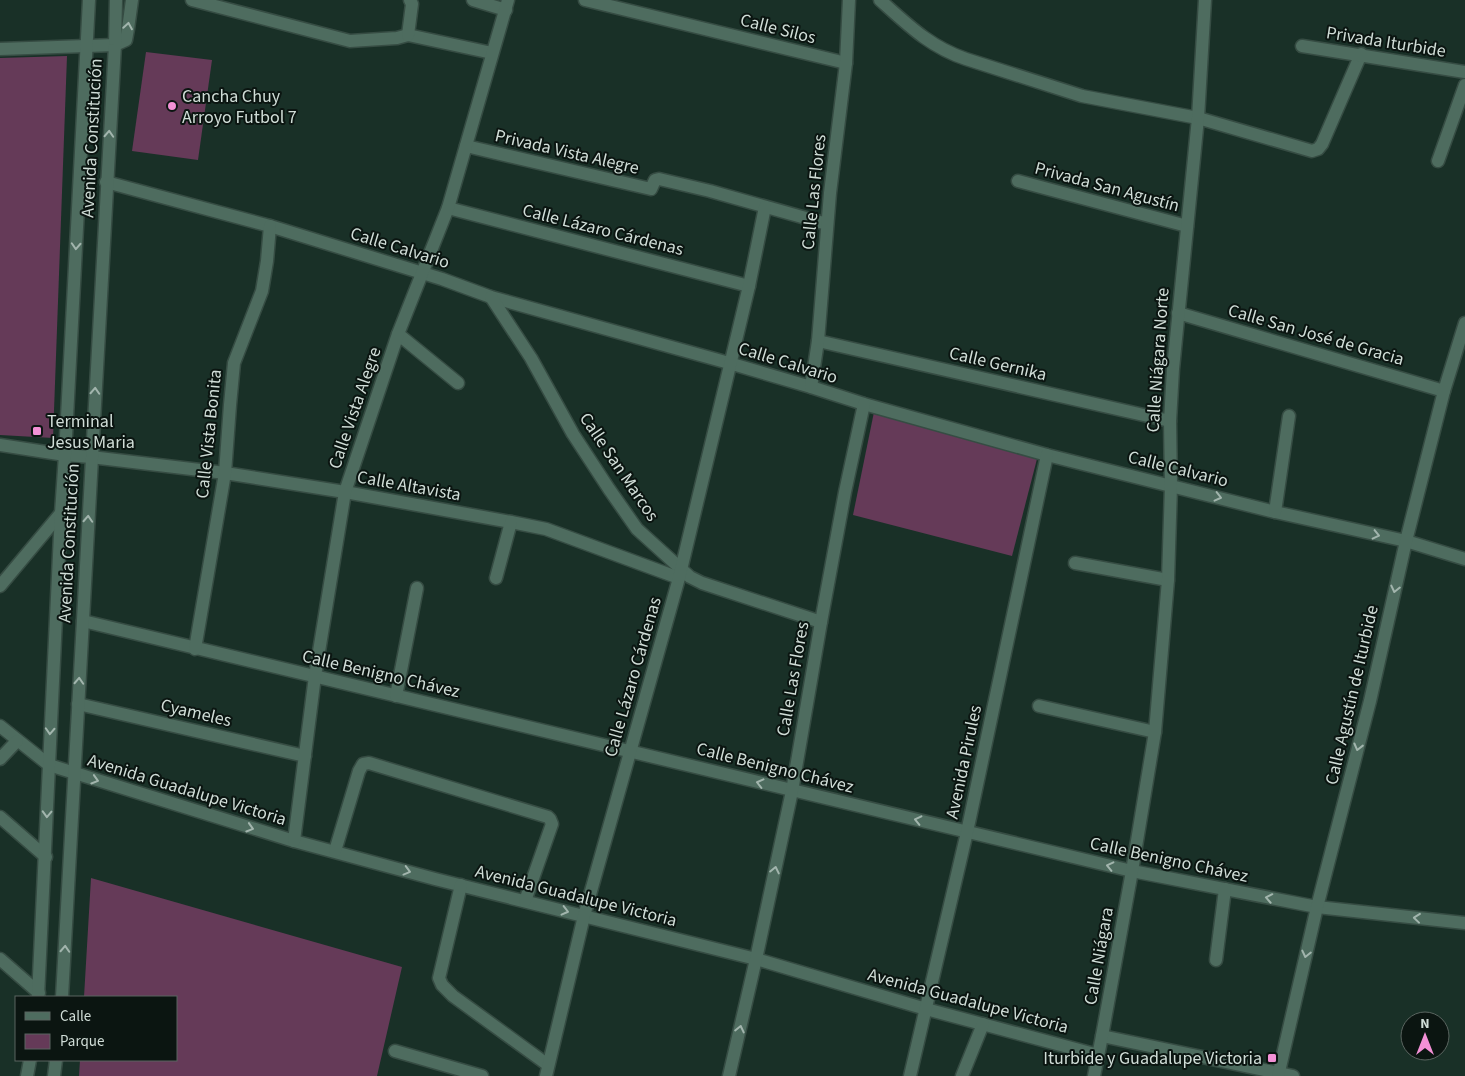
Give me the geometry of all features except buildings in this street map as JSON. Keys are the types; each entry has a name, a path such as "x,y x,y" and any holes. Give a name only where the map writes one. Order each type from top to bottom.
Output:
{"street":[{"name":"Avenida Constitución","path":"38,995 61,513 89,0"},
{"name":"Avenida Constitución","path":"62,996 116,0"},
{"path":"0,49 115,45 126,40 132,0"},
{"path":"192,0 350,41 398,38 408,34 492,53"},
{"path":"408,34 412,4 410,0"},
{"path":"473,0 507,5"},
{"name":"Calle Silos","path":"586,0 846,63"},
{"name":"Calle Las Flores","path":"811,387 818,341 830,193 846,63 849,0"},
{"path":"880,0 926,40 949,53 1082,96 1198,118 1312,151 1318,149 1322,144 1362,54"},
{"name":"Calle Niágara Norte","path":"1132,871 1155,732 1168,580 1171,486 1170,421 1173,369 1198,118 1205,0"},
{"name":"Calle Vista Alegre","path":"294,841 314,676 345,492 398,334 448,208 507,5"},
{"name":"Privada Iturbide","path":"1302,46 1362,54 1465,72"},
{"path":"1438,160 1465,85"},
{"name":"Privada Vista Alegre","path":"466,146 651,189 655,180 659,179 710,191 827,224"},
{"name":"Privada San Agustín","path":"1018,181 1187,226"},
{"name":"Calle Calvario","path":"106,182 270,226 442,279 491,297 729,363 864,404 1048,455 1275,512 1406,541 1465,559"},
{"name":"Calle Lázaro Cárdenas","path":"547,1070 584,916 679,573 749,286 765,207"},
{"name":"Calle Lázaro Cárdenas","path":"448,208 749,286"},
{"name":"Calle Vista Bonita","path":"195,649 225,473 234,363 262,291 268,262 270,226"},
{"name":"Calle San Marcos","path":"491,297 531,358 573,434 614,497 637,529 679,573 702,583 821,622"},
{"name":"Calle San José de Gracia","path":"1178,313 1444,391"},
{"name":"Calle Agustín de Iturbide","path":"1278,1075 1317,907 1370,702 1406,541 1444,391 1465,323"},
{"path":"398,334 458,383"},
{"name":"Calle Gernika","path":"818,341 1170,421"},
{"name":"Calle Las Flores","path":"729,1076 792,790 845,492 864,404"},
{"path":"1275,512 1289,416"},
{"name":"Calle Altavista","path":"0,445 65,455 225,473 345,492 511,522 546,529 679,573"},
{"name":"Avenida Pirules","path":"910,1076 967,832 1048,455"},
{"path":"0,586 61,513"},
{"path":"496,578 511,522"},
{"path":"1075,562 1168,580"},
{"path":"396,696 417,588"},
{"name":"Calle Benigno Chávez","path":"82,621 1132,871 1317,907 1465,923"},
{"name":"Cyameles","path":"78,704 305,756"},
{"path":"1038,706 1155,732"},
{"name":"Avenida Guadalupe Victoria","path":"0,726 49,765 294,841 756,959 926,1009 1098,1055"},
{"path":"0,760 17,741"},
{"path":"336,851 358,772 363,764 369,762 550,819 552,824 525,901"},
{"path":"0,817 46,857"},
{"name":"Calle Niágara","path":"1094,1076 1132,871"},
{"path":"461,885 440,978 442,985 453,996 547,1070"},
{"path":"1216,960 1224,889"},
{"path":"0,959 38,995"},
{"path":"962,1076 983,1024"},
{"path":"1102,1036 1278,1075 1292,1076"},
{"path":"395,1051 482,1076"},
{"path":"27,1076 30,1061"},
{"path":"54,1076 56,1061"}],"green space":[{"name":"Cancha Chuy Arroyo Futbol 7","path":"146,52 212,60 198,160 132,151"},
{"path":"67,56 53,438 0,435 0,58"},
{"path":"874,412 1038,455 1012,556 853,515"},
{"path":"91,878 402,967 377,1076 79,1076 80,1061 178,1061 178,996 84,996"}],"place":[{"name":"Cancha Chuy Arroyo Futbol 7","path":"172,106"},
{"name":"Terminal Jesus Maria","path":"37,431"},
{"name":"Iturbide y Guadalupe Victoria","path":"1272,1058"}]}
